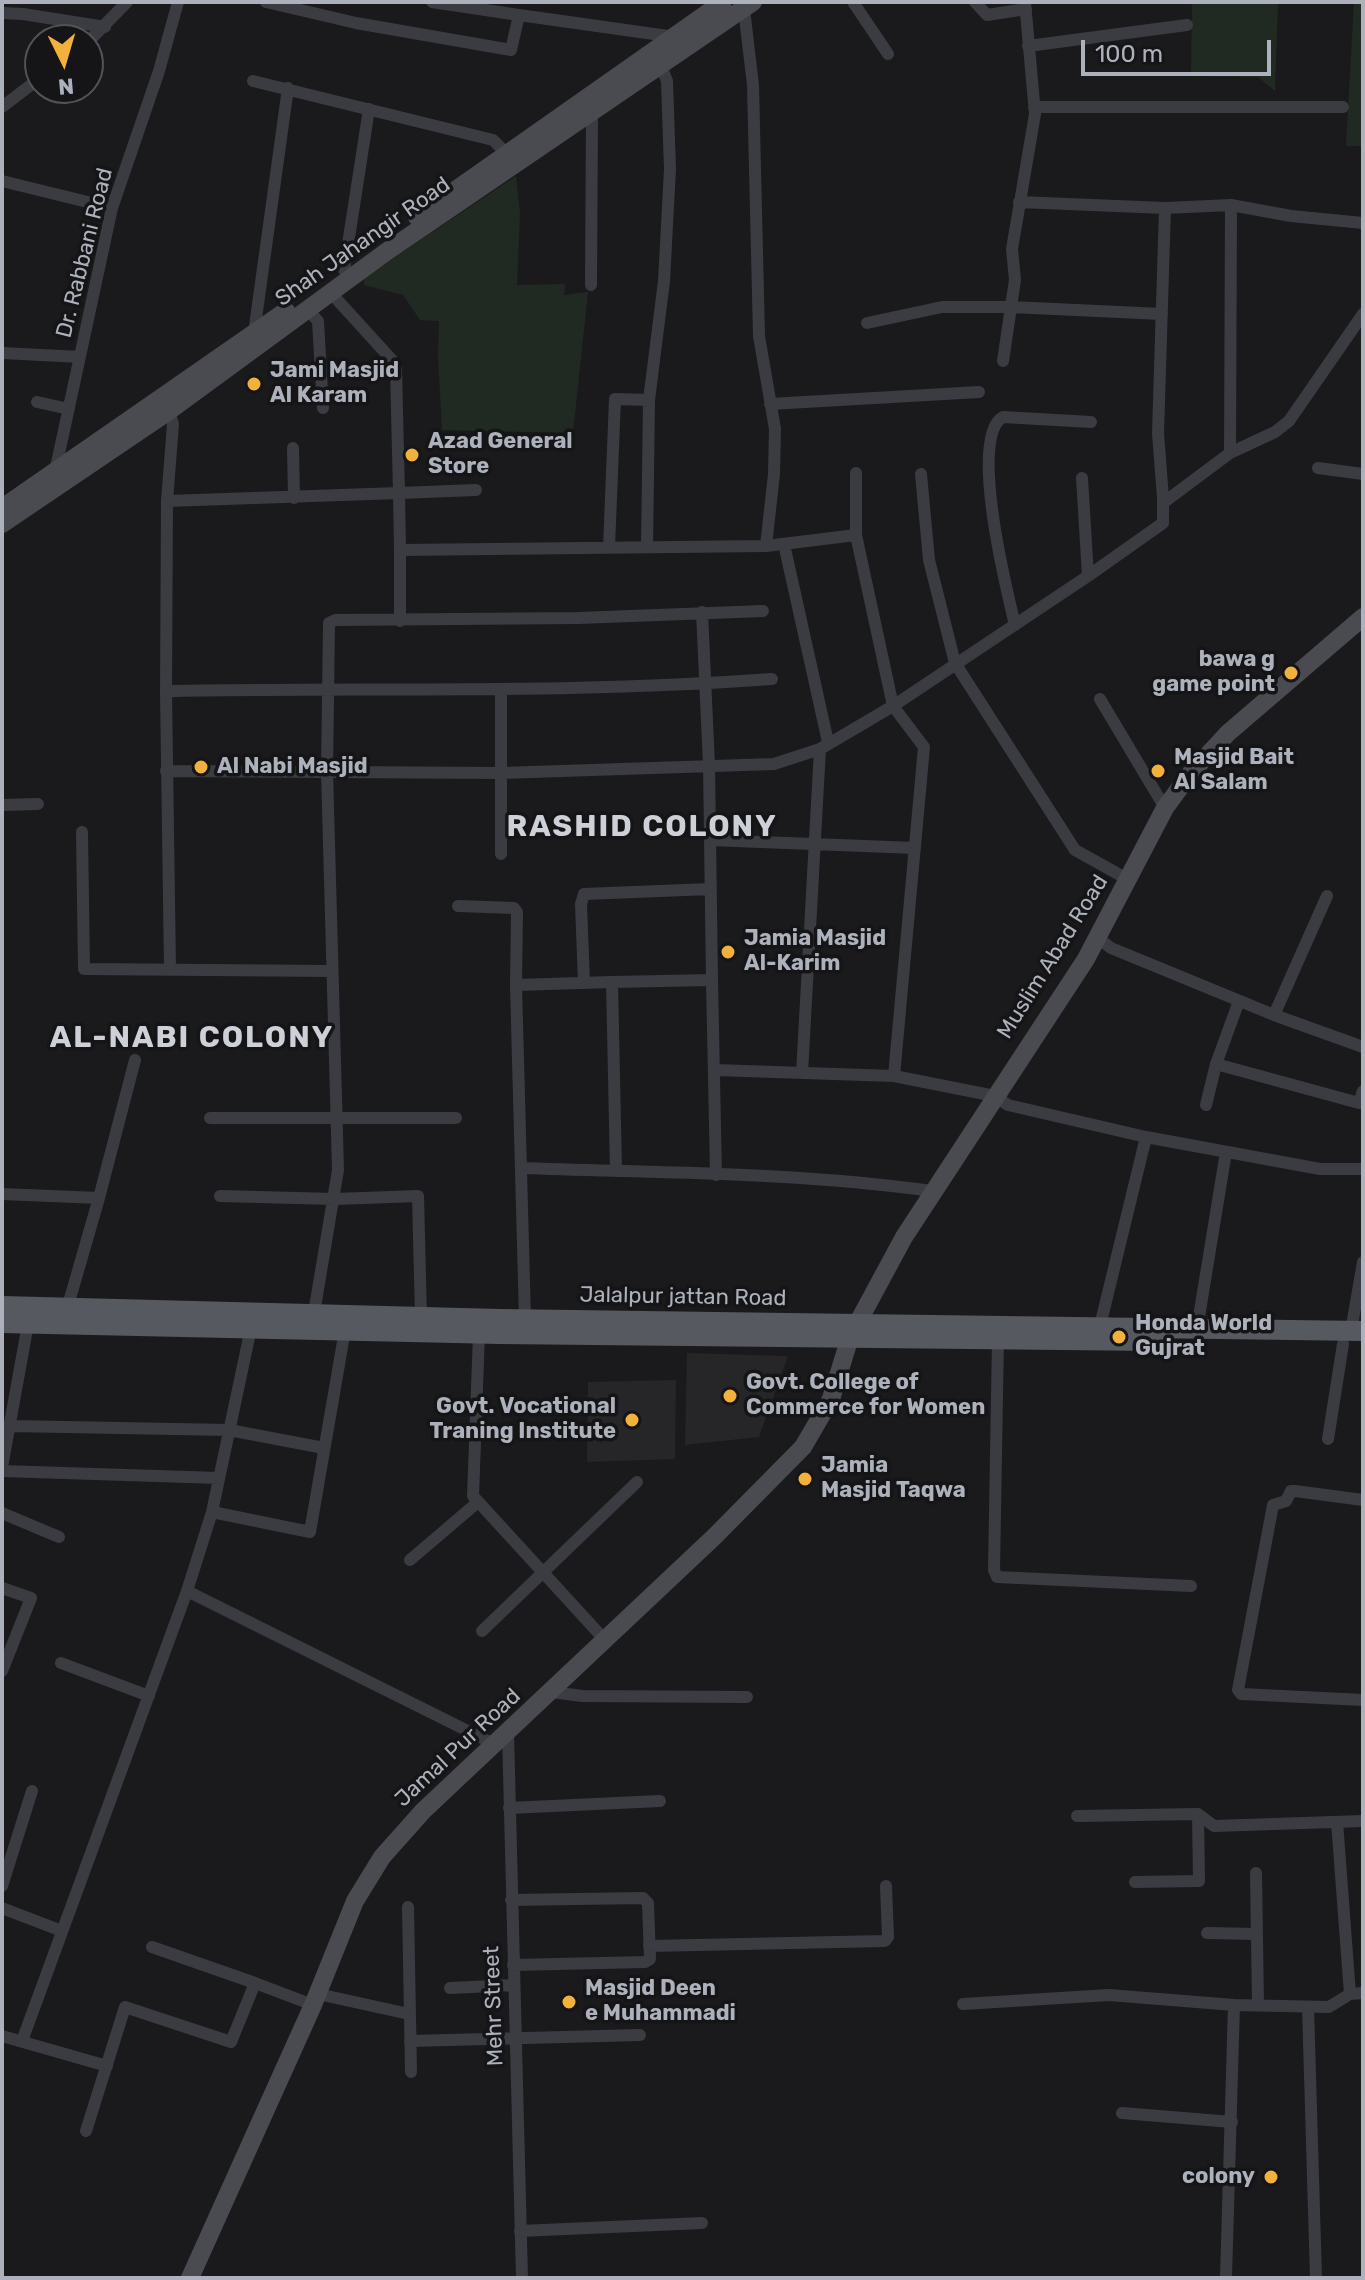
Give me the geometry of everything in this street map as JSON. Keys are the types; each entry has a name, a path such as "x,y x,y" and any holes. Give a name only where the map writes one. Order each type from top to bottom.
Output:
{"main road":[{"name":"Jalalpur jattan Road","path":"2,1306 276,1320 345,1330 854,1330 1100,1326 1197,1329 1267,1336"},
{"name":"Jalalpur jattan Road","path":"2,1323 251,1328 314,1313 421,1317 493,1329 525,1319 854,1330 998,1339 1355,1338"}],"street":[{"path":"2,13 105,27 127,2"},
{"name":"Dr. Rabbani Road","path":"55,472 112,208 159,71 178,2"},
{"path":"266,2 356,23 511,50 519,15"},
{"path":"432,2 675,37"},
{"name":"Shah Jahangir Road","path":"2,508 723,2"},
{"path":"853,2 888,54"},
{"path":"975,2 987,15 1025,6 1034,107 1012,249 1015,280 1003,361"},
{"path":"748,5 759,336 775,429 766,546"},
{"name":"Shah Jahangir Road","path":"2,524 169,411 386,252 748,5"},
{"path":"1028,46 1187,25"},
{"path":"647,547 649,400 664,281 670,169 667,81 661,66"},
{"path":"253,81 493,140 507,154"},
{"path":"254,333 288,88"},
{"path":"2,107 24,90"},
{"path":"1034,107 1343,107"},
{"path":"344,270 369,109"},
{"path":"591,285 592,113"},
{"path":"2,181 112,208"},
{"path":"1019,202 1165,208 1231,205 1291,216 1363,223"},
{"path":"1230,453 1231,205"},
{"path":"166,771 501,773 774,764 824,745 893,706 1163,523 1158,433 1165,208"},
{"path":"331,293 392,360 396,369 400,621"},
{"path":"867,323 942,307 1162,314"},
{"path":"308,310 318,321 323,408"},
{"path":"1163,503 1230,453 1275,432 1289,421 1363,314"},
{"path":"3,353 80,357"},
{"path":"770,404 979,392"},
{"path":"609,547 615,399 649,400"},
{"path":"37,402 69,409"},
{"path":"169,411 173,424 167,501 166,771 170,969"},
{"path":"1015,625 994,536 989,466 993,429 997,420 1003,417 1091,422"},
{"path":"293,448 294,498"},
{"path":"1318,468 1363,474"},
{"path":"856,473 856,535 893,706 924,747 894,1076"},
{"path":"921,474 929,560 955,663 1075,850 1129,880"},
{"path":"1082,478 1088,576"},
{"path":"167,501 476,490"},
{"path":"400,550 766,546 856,535"},
{"path":"784,544 824,745 802,1073"},
{"path":"314,1313 338,1170 327,771 329,623 335,620 578,618 763,611"},
{"path":"702,612 709,765 716,1175"},
{"name":"Muslim Abad Road","path":"854,1330 932,1191 1098,938 1165,808 1190,774 1228,733 1363,617"},
{"path":"166,691 501,689 705,684 772,679"},
{"path":"501,689 501,854"},
{"path":"1100,699 1165,808"},
{"path":"2,805 38,804"},
{"path":"82,832 84,969 332,971"},
{"path":"710,840 915,848"},
{"path":"584,983 581,904 584,894 711,889"},
{"path":"1274,1015 1327,896"},
{"path":"458,906 514,908 517,912 516,985 525,1319"},
{"path":"1098,938 1111,948 1239,1001 1363,1047"},
{"path":"516,985 712,980"},
{"path":"612,982 616,1171"},
{"path":"1206,1105 1216,1064 1239,1001"},
{"path":"67,1309 135,1060"},
{"path":"1216,1064 1359,1103 1363,1091"},
{"path":"715,1070 894,1076 995,1096 1008,1105 1146,1137 1320,1169 1363,1169"},
{"path":"210,1118 456,1118"},
{"path":"1100,1326 1146,1137"},
{"path":"1197,1329 1226,1152"},
{"path":"521,1168 802,1177 932,1191"},
{"path":"2,1194 99,1198"},
{"path":"220,1196 335,1199 418,1196 421,1317"},
{"path":"1328,1439 1355,1338 1363,1262"},
{"path":"28,1324 2,1469 219,1478"},
{"path":"22,2041 187,1591 212,1512 251,1328"},
{"path":"493,1329 473,1496 604,1639"},
{"path":"212,1512 310,1532 345,1330"},
{"name":"Jamal Pur Road","path":"190,2278 315,2000 355,1901 382,1857 423,1811 714,1537 803,1447 831,1399 854,1330"},
{"path":"998,1339 994,1570 997,1577 1191,1586"},
{"path":"10,1426 229,1430 324,1448"},
{"path":"482,1631 637,1482"},
{"path":"1363,1500 1291,1491 1286,1501 1273,1505 1238,1690 1241,1694 1363,1700"},
{"path":"410,1560 478,1502"},
{"path":"2,1513 59,1537"},
{"path":"2,1588 31,1598 2,1671"},
{"path":"187,1591 502,1739"},
{"path":"61,1663 149,1696"},
{"path":"552,1692 582,1696 747,1697"},
{"name":"Mehr Street","path":"502,1739 509,1808 522,2278"},
{"path":"2,1886 32,1791"},
{"path":"509,1808 660,1801"},
{"path":"1077,1816 1198,1814 1214,1826 1363,1821"},
{"path":"1135,1882 1199,1881 1198,1814"},
{"path":"963,2004 1109,1995 1234,2005 1329,2007 1356,1993 1337,1822"},
{"path":"1256,1873 1258,2005"},
{"path":"649,1946 885,1941 888,1937 886,1886"},
{"path":"511,1900 643,1898 648,1903 650,1959 645,1962 513,1965"},
{"path":"408,1907 411,2072"},
{"path":"2,1908 62,1931"},
{"path":"1207,1933 1256,1934"},
{"path":"152,1947 315,2000 409,2014"},
{"path":"86,2131 125,2007 231,2042 255,1983"},
{"path":"450,1988 514,1985"},
{"path":"1226,2277 1234,2005"},
{"path":"1308,2007 1316,2278"},
{"path":"410,2041 640,2035"},
{"path":"2,2036 107,2066"},
{"path":"1122,2113 1232,2122"},
{"path":"520,2231 702,2223"}],"shaded area":[{"path":"1192,2 1278,2 1275,91 1258,77 1191,76"},
{"path":"1354,2 1363,2 1363,146 1346,146"},
{"path":"516,176 520,213 517,285 565,284 564,295 588,292 573,433 442,430 439,321 420,320 403,295 364,285 364,278"},
{"name":"Govt. College of Commerce for Women","path":"687,1353 788,1356 759,1437 685,1445"},
{"name":"Govt. Vocational Traning Institute","path":"676,1380 675,1459 587,1462 588,1382"}],"place":[{"name":"Jami Masjid Al Karam","path":"254,384"},
{"name":"Azad General Store","path":"412,455"},
{"name":"bawa g game point","path":"1291,673"},
{"name":"Al Nabi Masjid","path":"201,767"},
{"name":"Masjid Bait Al Salam","path":"1158,771"},
{"name":"Jamia Masjid Al-Karim","path":"728,952"},
{"name":"Honda World Gujrat","path":"1119,1337"},
{"name":"Govt. College of Commerce for Women","path":"730,1396"},
{"name":"Govt. Vocational Traning Institute","path":"632,1420"},
{"name":"Jamia Masjid Taqwa","path":"805,1479"},
{"name":"Masjid Deen e Muhammadi","path":"569,2002"},
{"name":"colony","path":"1271,2177"}],"district":[{"name":"RASHID COLONY","path":"642,827"},
{"name":"AL-NABI COLONY","path":"192,1038"}]}
